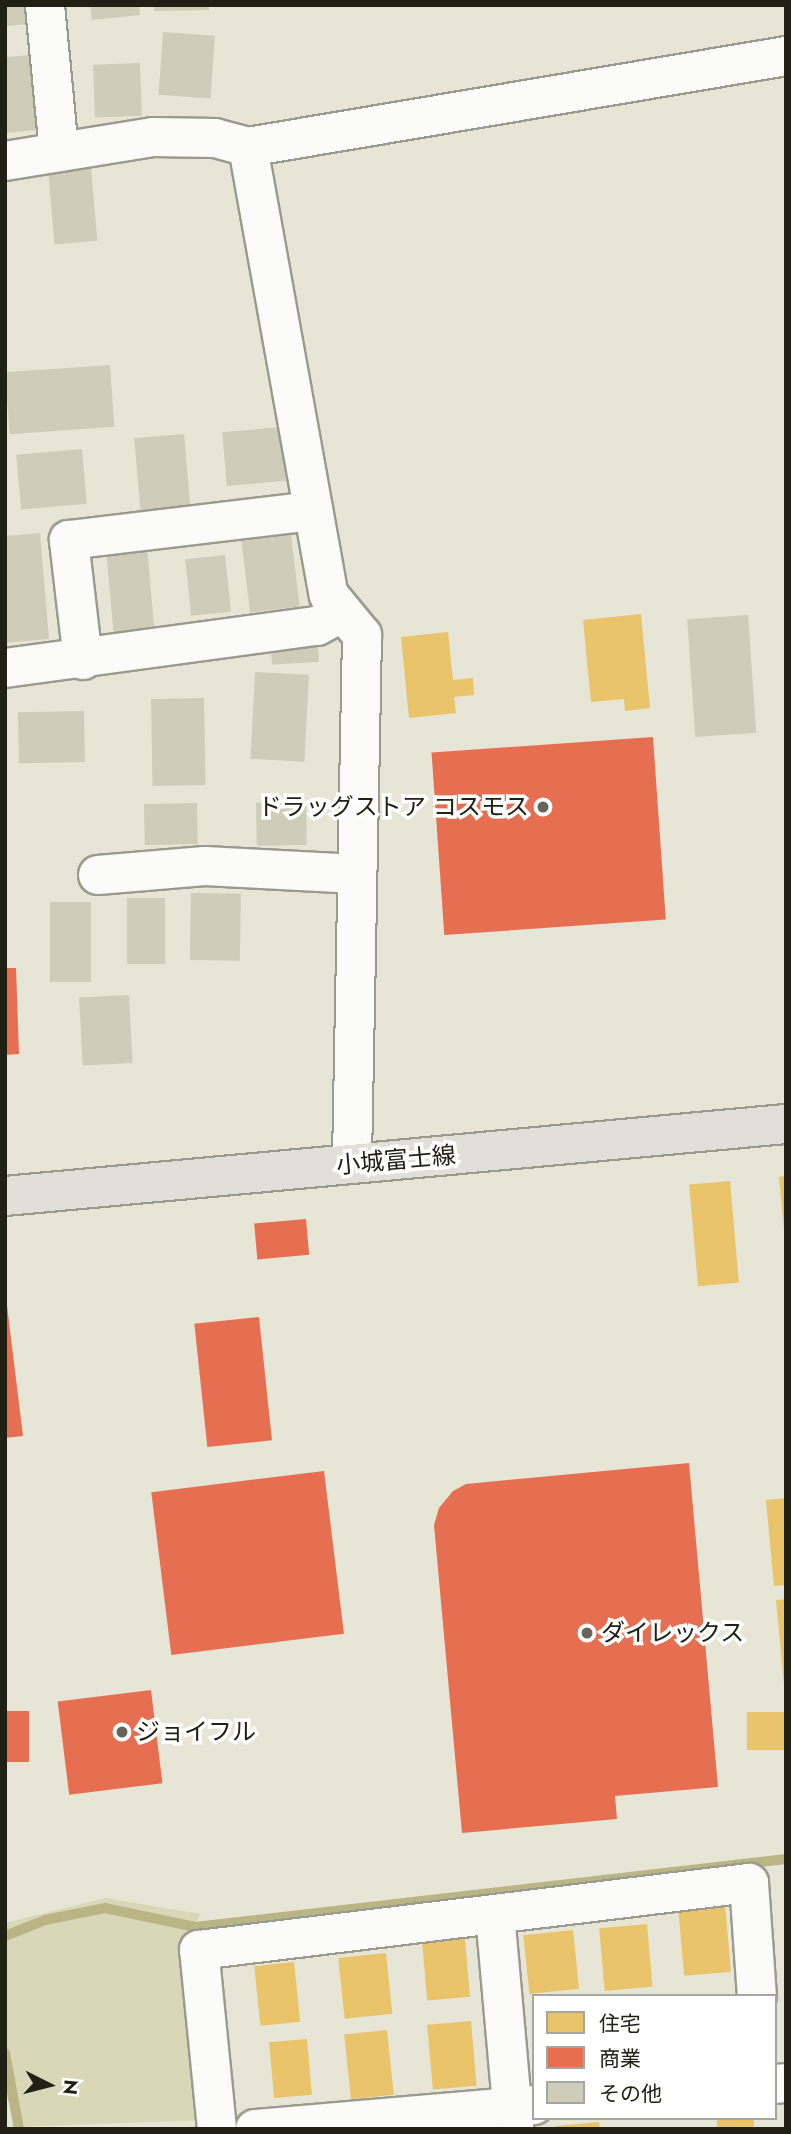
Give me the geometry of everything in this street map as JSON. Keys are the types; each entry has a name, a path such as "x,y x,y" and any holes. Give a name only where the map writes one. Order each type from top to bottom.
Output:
{"main road":[{"name":"小城富士線","path":"5,1196 786,1124"}],"street":[{"path":"45,6 59,152"},
{"path":"5,161 153,137 215,138 248,147 786,56"},
{"path":"248,147 329,596 340,614 362,635 352,1163"},
{"path":"83,660 69,540 313,511"},
{"path":"5,668 83,660 317,626 340,614"},
{"path":"98,875 205,866 357,873"},
{"path":"217,2129 199,1950 749,1883 757,1994"},
{"path":"255,2129 520,2113 495,1914"}],"shaded area":[{"path":"106,1898 201,1914 184,1939 207,2120 17,2127 5,2091 5,1923"}],"building: 住宅":[{"path":"641,614 650,708 625,711 624,699 591,702 583,620"},
{"path":"448,632 453,680 473,678 474,695 454,697 456,713 409,718 401,637"},
{"path":"786,1176 786,1229 784,1229 779,1177"},
{"path":"730,1181 739,1283 698,1286 689,1185"},
{"path":"786,1498 786,1585 774,1586 766,1500"},
{"path":"786,1599 786,1684 784,1684 776,1600"},
{"path":"747,1712 786,1712 786,1750 747,1750"},
{"path":"725,1904 731,1972 684,1976 678,1908"},
{"path":"647,1924 652,1987 605,1991 599,1928"},
{"path":"573,1930 579,1989 529,1994 523,1935"},
{"path":"465,1939 470,1997 427,2001 422,1943"},
{"path":"386,1953 392,2014 345,2019 338,1958"},
{"path":"294,1962 300,2022 260,2026 254,1966"},
{"path":"471,2021 477,2086 433,2090 427,2025"},
{"path":"387,2030 394,2095 351,2099 344,2034"},
{"path":"307,2039 312,2095 274,2098 269,2042"},
{"path":"717,2120 754,2120 754,2129 717,2129"},
{"path":"599,2122 600,2129 556,2129 556,2126"}],"building: 商業":[{"path":"653,737 666,920 444,935 432,752"},
{"path":"5,968 16,968 19,1054 5,1055"},
{"path":"306,1219 309,1255 257,1259 254,1224"},
{"path":"5,1289 23,1436 5,1438"},
{"path":"259,1317 272,1440 207,1447 194,1324"},
{"name":"ダイレックス","path":"689,1463 718,1787 615,1796 617,1819 462,1833 434,1525 439,1508 453,1491 466,1484"},
{"path":"324,1471 344,1634 171,1655 151,1492"},
{"path":"151,1690 162,1783 69,1795 58,1701"},
{"path":"5,1711 29,1711 29,1762 5,1762"}],"building: その他":[{"path":"5,5 28,5 30,24 5,26"},
{"path":"90,5 139,5 140,15 92,20"},
{"path":"154,5 209,5 209,10 154,11"},
{"path":"163,32 215,36 210,98 159,95"},
{"path":"30,55 37,130 5,133 5,57"},
{"path":"140,63 142,116 95,118 93,65"},
{"path":"91,168 97,241 55,244 48,172"},
{"path":"110,365 114,427 10,434 5,372"},
{"path":"281,427 286,481 227,486 222,432"},
{"path":"184,434 191,509 141,513 134,438"},
{"path":"82,449 87,504 21,510 16,455"},
{"path":"40,533 49,639 5,643 5,536"},
{"path":"291,535 300,606 250,613 241,541"},
{"path":"147,546 154,631 114,634 106,550"},
{"path":"225,555 231,612 191,616 185,559"},
{"path":"748,615 756,733 695,737 687,619"},
{"path":"318,644 319,662 272,664 271,646"},
{"path":"255,672 309,675 304,762 250,759"},
{"path":"204,698 206,785 153,786 151,699"},
{"path":"84,711 85,762 19,763 18,712"},
{"path":"306,802 307,845 257,846 256,803"},
{"path":"197,803 198,844 145,845 144,804"},
{"path":"191,893 241,894 240,961 190,960"},
{"path":"127,898 165,898 165,964 127,964"},
{"path":"50,902 91,902 91,982 50,982"},
{"path":"129,995 133,1063 83,1066 79,998"}],"waterway":[{"path":"5,1936 45,1920 105,1908 195,1927 786,1859"},
{"path":"5,2053 19,2129"}],"place":[{"name":"ドラッグストア コスモス","path":"543,807"},
{"name":"ダイレックス","path":"587,1633"},
{"name":"ジョイフル","path":"122,1732"}]}
